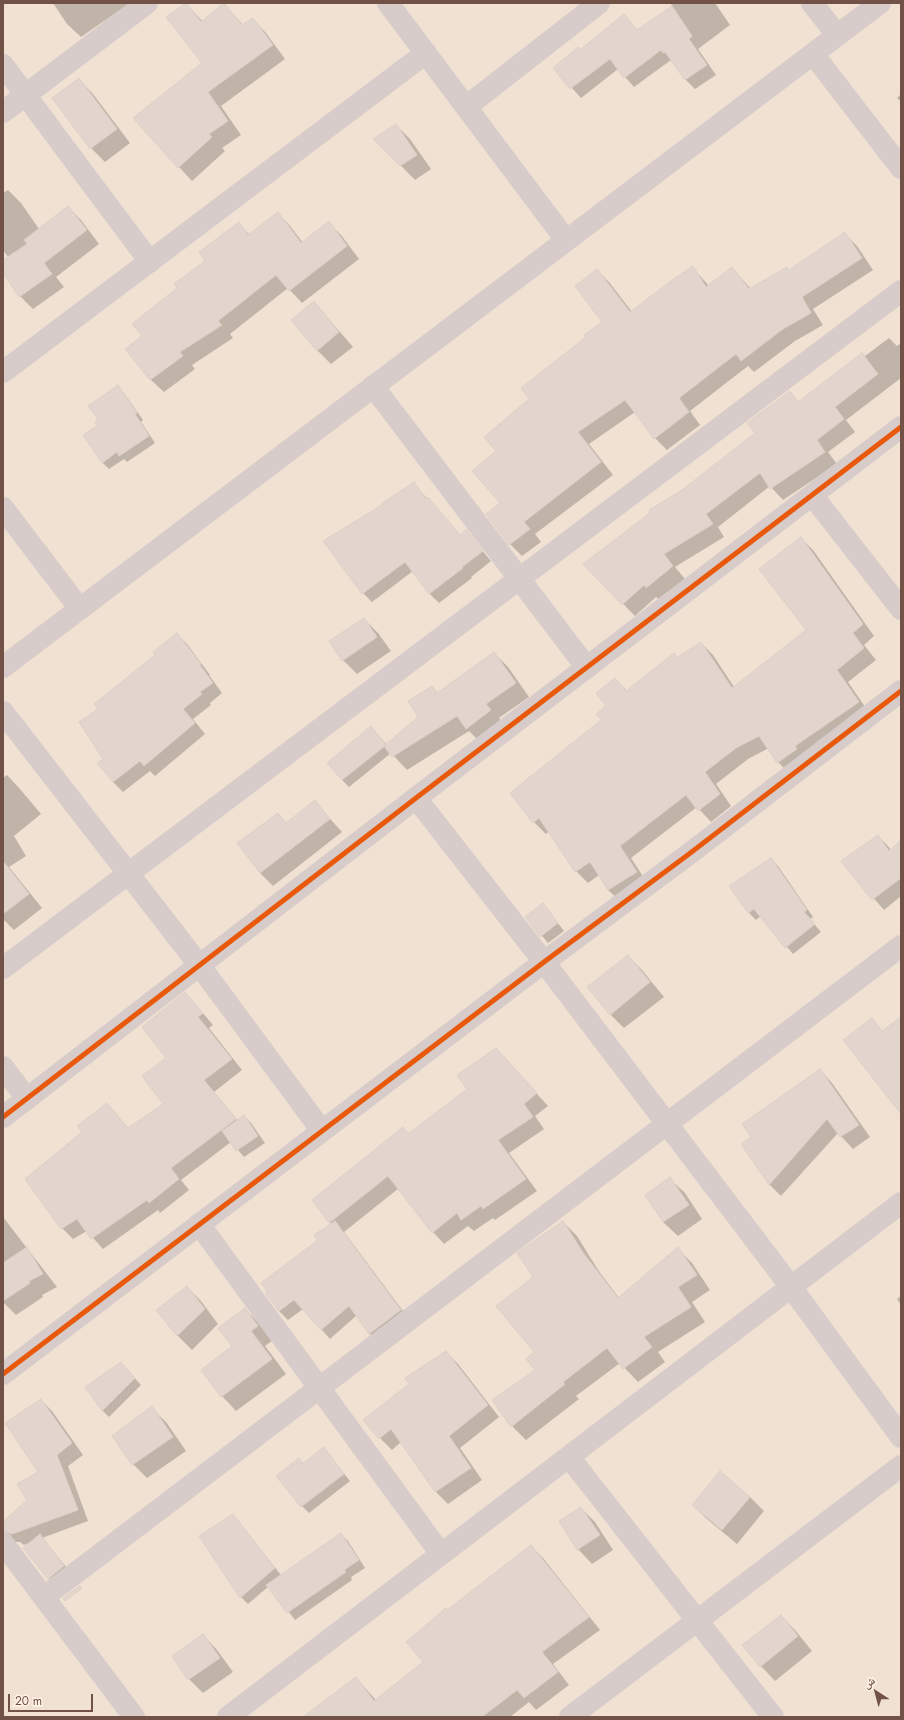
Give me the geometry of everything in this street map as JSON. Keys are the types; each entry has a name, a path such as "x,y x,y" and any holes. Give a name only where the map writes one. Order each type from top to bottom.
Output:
{"street":[{"path":"3,112 147,3"},
{"path":"388,3 566,240"},
{"path":"466,108 599,3"},
{"path":"812,3 837,36"},
{"path":"3,667 880,3"},
{"path":"3,372 426,53"},
{"path":"813,54 901,168"},
{"path":"3,65 150,262"},
{"path":"3,968 128,872 901,291"},
{"path":"373,386 588,668"},
{"path":"3,1117 416,798 588,668 901,427"},
{"path":"812,495 901,609"},
{"path":"3,508 80,609"},
{"path":"3,1374 544,962 690,854 901,691"},
{"path":"3,712 200,966 322,1131"},
{"path":"416,798 544,962 791,1287 901,1437"},
{"path":"44,1597 901,946"},
{"path":"3,1067 27,1099"},
{"path":"228,1717 901,1203"},
{"path":"200,1224 441,1554"},
{"path":"569,1457 773,1717"},
{"path":"570,1717 901,1466"},
{"path":"3,1543 134,1717"}],"shaded area":[{"path":"3,3 901,3 901,1717 3,1717"}],"building":[{"path":"186,3 201,22 224,3 242,25 253,18 273,45 208,92 228,121 209,134 212,137 178,168 133,118 202,63 166,17"},
{"path":"672,6 692,36 689,39 707,65 685,80 665,52 663,53 661,50 624,78 610,59 570,89 553,68 578,47 581,49 624,14 637,30"},
{"path":"79,78 117,129 90,149 52,98"},
{"path":"396,124 417,155 400,166 373,139"},
{"path":"68,206 87,230 44,263 52,274 19,297 3,273 3,260 27,244 24,240"},
{"path":"278,212 301,243 329,221 347,246 289,291 276,275 218,321 222,325 180,352 183,356 150,380 125,349 142,336 132,324 177,288 174,284 205,261 199,252 239,222 248,235"},
{"path":"845,232 862,258 802,297 811,313 783,329 741,361 736,354 679,398 689,412 654,439 625,400 578,432 601,462 524,522 530,529 509,545 486,514 500,503 472,471 496,451 484,437 529,399 521,388 586,337 584,335 602,322 575,286 597,269 630,312 693,266 706,287 732,267 749,289 787,267 789,270"},
{"path":"314,301 339,332 317,351 291,320"},
{"path":"862,353 878,374 835,407 844,419 817,440 825,452 770,489 760,473 706,514 713,524 664,554 673,566 646,588 644,585 622,605 583,564 650,513 649,510 682,490 755,433 747,423 790,391 798,402"},
{"path":"118,385 137,413 135,414 149,436 119,456 117,452 102,463 83,435 97,426 95,422 98,419 88,406"},
{"path":"414,482 426,499 428,497 460,535 466,529 483,551 429,594 405,562 362,594 323,541 382,505 381,504"},
{"path":"801,537 863,624 853,633 864,648 837,670 859,702 795,746 797,749 777,763 759,736 736,748 705,772 720,794 698,811 686,795 620,846 637,872 608,890 590,862 575,872 539,818 533,823 510,793 601,720 596,714 606,706 596,693 615,678 626,691 674,653 678,657 701,642 732,688 806,630 759,569"},
{"path":"364,618 377,637 342,661 329,641"},
{"path":"177,633 201,664 200,665 213,683 200,692 202,694 183,709 195,723 144,766 140,761 113,782 97,763 103,759 79,722 98,709 94,704 155,655 153,652"},
{"path":"494,652 516,683 486,704 491,710 466,729 457,716 392,757 384,746 418,717 408,701 432,686 437,693"},
{"path":"371,726 386,745 342,780 327,763"},
{"path":"315,800 330,819 260,873 237,843 278,813 286,823"},
{"path":"878,835 889,851 901,840 901,878 872,900 841,861"},
{"path":"771,858 807,910 804,912 815,924 785,948 754,909 748,913 729,886"},
{"path":"3,861 29,894 3,914"},
{"path":"543,903 558,923 540,937 525,917"},
{"path":"628,955 650,982 610,1015 587,987"},
{"path":"185,992 203,1013 198,1017 232,1059 204,1080 236,1119 171,1168 179,1179 149,1203 147,1200 91,1239 77,1219 61,1229 25,1179 82,1132 77,1126 107,1103 128,1128 163,1104 142,1076 166,1058 142,1027"},
{"path":"901,1017 901,1114 843,1040 872,1018 882,1031"},
{"path":"496,1048 537,1093 524,1104 533,1117 498,1140 526,1179 483,1209 481,1206 461,1220 457,1213 432,1233 388,1176 329,1223 312,1200 403,1127 408,1134 467,1089 457,1075"},
{"path":"820,1069 859,1125 840,1137 827,1119 769,1185 741,1144 751,1137 742,1124"},
{"path":"244,1115 258,1136 236,1151 222,1131"},
{"path":"670,1177 689,1205 663,1222 645,1195"},
{"path":"335,1221 401,1310 369,1334 349,1306 321,1330 294,1300 279,1311 265,1293 267,1291 261,1283 318,1240 314,1235"},
{"path":"563,1221 584,1254 618,1298 678,1247 697,1275 678,1287 691,1307 644,1337 652,1347 623,1369 607,1348 563,1382 565,1384 511,1427 492,1400 535,1370 526,1359 534,1352 496,1306 533,1277 517,1253"},
{"path":"27,1247 43,1274 29,1281 30,1283 3,1301 3,1263"},
{"path":"187,1286 205,1309 177,1336 156,1310"},
{"path":"245,1308 258,1326 251,1331 272,1359 221,1397 201,1370 232,1346 218,1328"},
{"path":"446,1351 488,1405 449,1436 471,1468 435,1492 391,1429 379,1439 363,1420 409,1384 405,1378"},
{"path":"121,1362 135,1378 102,1411 85,1387"},
{"path":"41,1399 72,1443 57,1455 78,1510 12,1534 3,1531 3,1522 27,1500 17,1484 38,1472 5,1423"},
{"path":"152,1406 173,1437 132,1465 112,1436"},
{"path":"324,1447 344,1474 301,1507 276,1476 299,1458 302,1464"},
{"path":"720,1471 750,1497 722,1530 692,1505"},
{"path":"581,1507 600,1535 577,1550 559,1521"},
{"path":"233,1514 275,1568 240,1598 199,1536"},
{"path":"341,1533 359,1560 344,1570 346,1572 287,1613 266,1585"},
{"path":"40,1534 64,1566 48,1579 23,1548"},
{"path":"531,1545 589,1617 542,1652 558,1672 524,1698 517,1690 482,1717 303,1717 356,1677 374,1701 423,1662 406,1642 446,1608 447,1610"},
{"path":"80,1586 82,1588 65,1601 63,1598"},
{"path":"781,1615 798,1636 760,1667 742,1645"},
{"path":"203,1634 220,1658 188,1680 172,1656"}],"cycle path":[{"path":"3,1117 416,798 901,427"},
{"path":"3,1374 544,962 689,854 901,691"}]}
